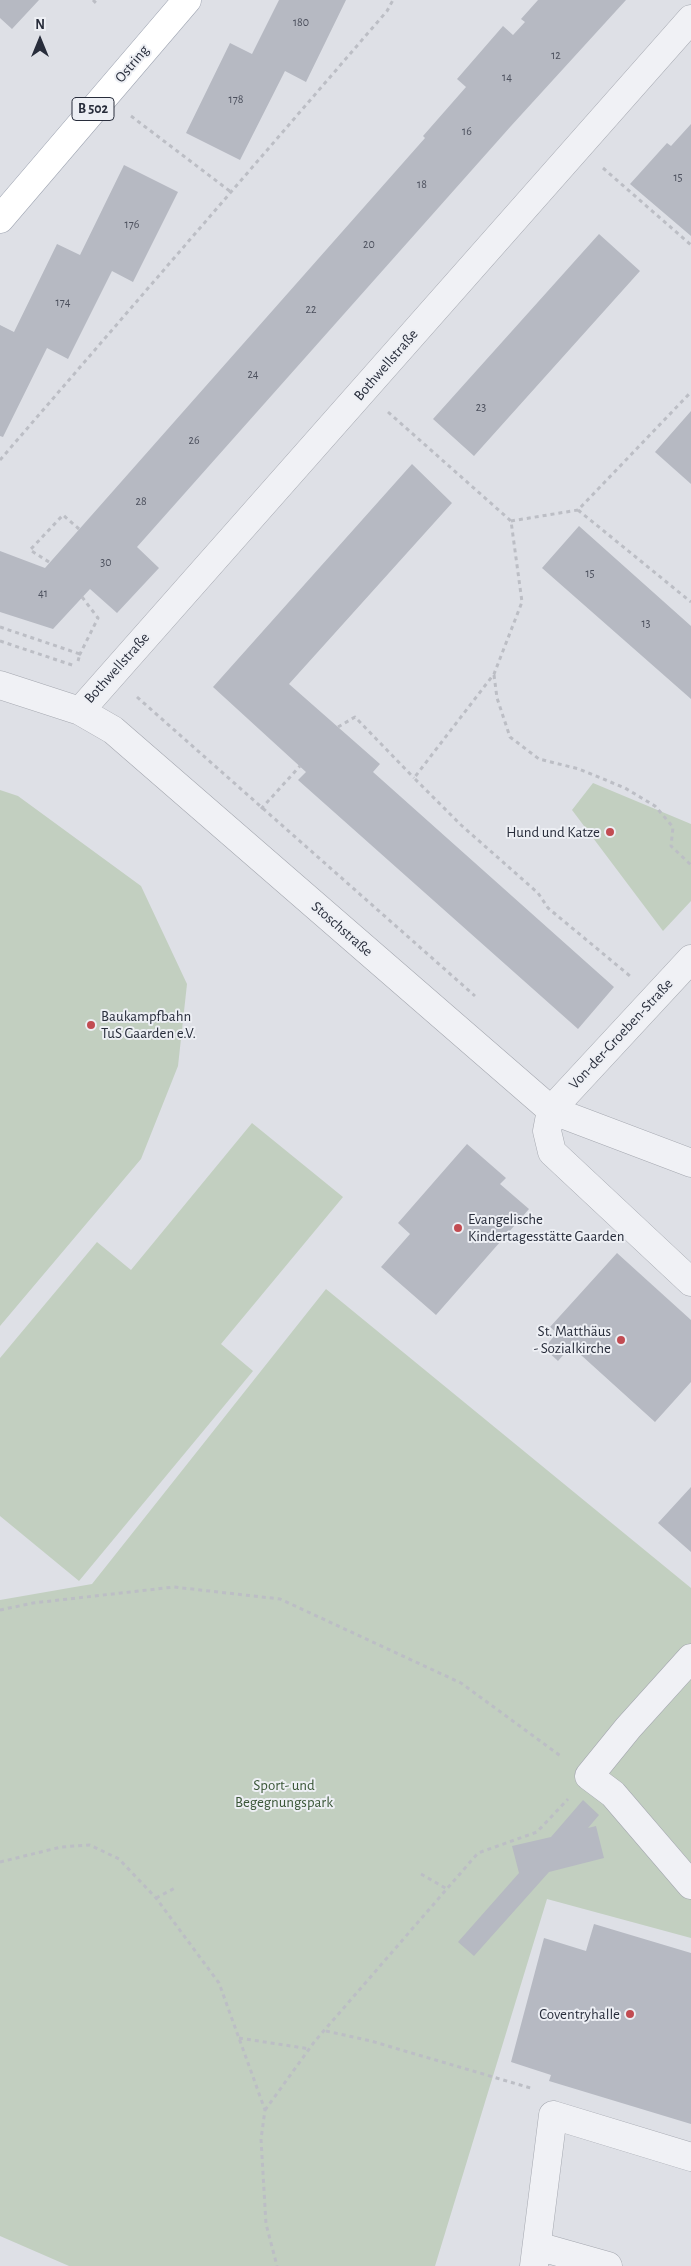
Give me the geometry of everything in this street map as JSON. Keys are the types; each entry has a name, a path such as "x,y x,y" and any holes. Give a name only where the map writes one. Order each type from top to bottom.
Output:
{"main road":[{"name":"Ostring","path":"0,219 187,0"}],"street":[{"name":"Bothwellstraße","path":"80,711 691,19"},
{"name":"Stoschstraße","path":"0,684 80,711 113,730 551,1110 691,1163"},
{"name":"Von-der-Groeben-Straße","path":"551,1110 691,959"},
{"path":"551,1110 547,1131 552,1152 691,1282"},
{"path":"691,1658 628,1728 589,1776 613,1794 691,1885"},
{"path":"608,2266 535,2256 553,2115 691,2157"}],"path":[{"path":"93,0 98,5"},
{"path":"0,460 387,11 393,0"},
{"path":"105,96 231,192"},
{"path":"630,193 691,245"},
{"path":"363,390 511,522 522,602 494,674 414,778"},
{"path":"511,522 578,510 691,392"},
{"path":"578,510 691,602"},
{"path":"49,562 30,550 63,515 79,530"},
{"path":"76,667 80,654 98,618 82,597"},
{"path":"0,628 80,654 111,676 478,999"},
{"path":"494,674 496,698 510,737 539,759 579,768 626,788 655,806 673,827 671,846 691,865"},
{"path":"338,727 355,717 460,825 538,893 548,908 655,997"},
{"path":"235,836 300,766"},
{"path":"0,1610 33,1603 174,1587 280,1599 461,1683 589,1776 537,1832 478,1853 310,2049 264,2110"},
{"path":"0,1862 61,1847 90,1846 119,1859 156,1898 219,1984 264,2110 261,2139 266,2224 277,2266"},
{"path":"421,1874 447,1889"},
{"path":"156,1898 175,1888"},
{"path":"325,2031 371,2041 540,2091 553,2115"},
{"path":"239,2038 310,2049"}],"green space":[{"path":"593,783 691,824 691,901 663,931 572,810"},
{"name":"Baukampfbahn TuS Gaarden e.V.","path":"0,790 18,796 141,886 187,984 178,1066 141,1159 0,1326"},
{"path":"252,1123 343,1197 221,1344 253,1371 79,1581 0,1516 0,1358 97,1242 131,1270"},
{"name":"Sport- und Begegnungspark","path":"326,1289 691,1588 691,1938 547,1899 435,2266 69,2266 0,2236 0,1600 92,1584"}],"building":[{"path":"0,0 39,0 12,29 0,18"},
{"path":"279,0 346,0 306,82 285,71 240,160 186,133 230,43 252,54"},
{"path":"538,0 626,0 511,126 137,547 159,568 117,613 90,589 53,629 0,612 0,551 45,568 425,138 423,136 466,87 457,79 503,26 513,35 525,22 521,19"},
{"path":"691,124 691,236 630,184 667,143 671,146"},
{"path":"124,165 178,192 133,282 112,271 68,359 47,348 3,437 0,436 0,325 14,332 57,244 80,255"},
{"path":"599,234 640,271 474,456 433,419"},
{"path":"691,411 691,484 655,452"},
{"path":"412,464 452,503 289,684 380,764 373,772 614,987 578,1029 298,780 306,772 213,687"},
{"path":"579,526 691,626 691,699 542,568"},
{"name":"Evangelische Kindertagesstätte Gaarden","path":"467,1144 506,1178 500,1184 529,1209 436,1315 381,1267 410,1234 398,1223"},
{"name":"St. Matthäus - Sozialkirche","path":"617,1253 691,1320 691,1382 655,1422 571,1346 558,1361 544,1348 557,1333 550,1327"},
{"path":"691,1487 691,1552 658,1523"},
{"path":"583,1800 599,1815 588,1828 596,1826 604,1858 549,1872 474,1956 458,1942 519,1873 512,1846 551,1837"},
{"name":"Coventryhalle","path":"594,1924 691,1953 691,2124 549,2081 551,2075 511,2062 544,1938 586,1951"}],"place":[{"name":"Hund und Katze","path":"610,832"},
{"name":"Baukampfbahn TuS Gaarden e.V.","path":"91,1025"},
{"name":"Evangelische Kindertagesstätte Gaarden","path":"458,1228"},
{"name":"St. Matthäus - Sozialkirche","path":"621,1340"},
{"name":"Coventryhalle","path":"630,2014"}]}
